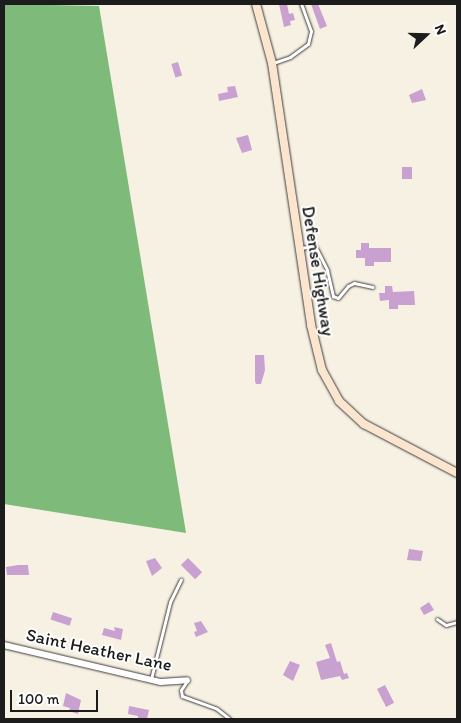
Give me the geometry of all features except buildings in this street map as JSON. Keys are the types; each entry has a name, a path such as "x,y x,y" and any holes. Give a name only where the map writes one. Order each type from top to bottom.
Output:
{"main road":[{"name":"Defense Highway","path":"256,4 272,63 315,348 322,370 334,393 346,408 369,428 457,473"}],"street":[{"name":"Saint Heather Lane","path":"4,645 152,679 175,682 188,680"}],"lane":[{"path":"272,63 290,57 308,44 311,31 301,4"},
{"path":"300,249 315,246 326,270 333,296 338,298 348,286 354,283 374,287"},
{"path":"152,679 170,602 181,580"},
{"path":"437,620 446,625 457,622"},
{"path":"188,680 181,690 182,696 217,709 230,719"}],"green space":[{"path":"4,4 99,6 186,533 4,504"}]}
